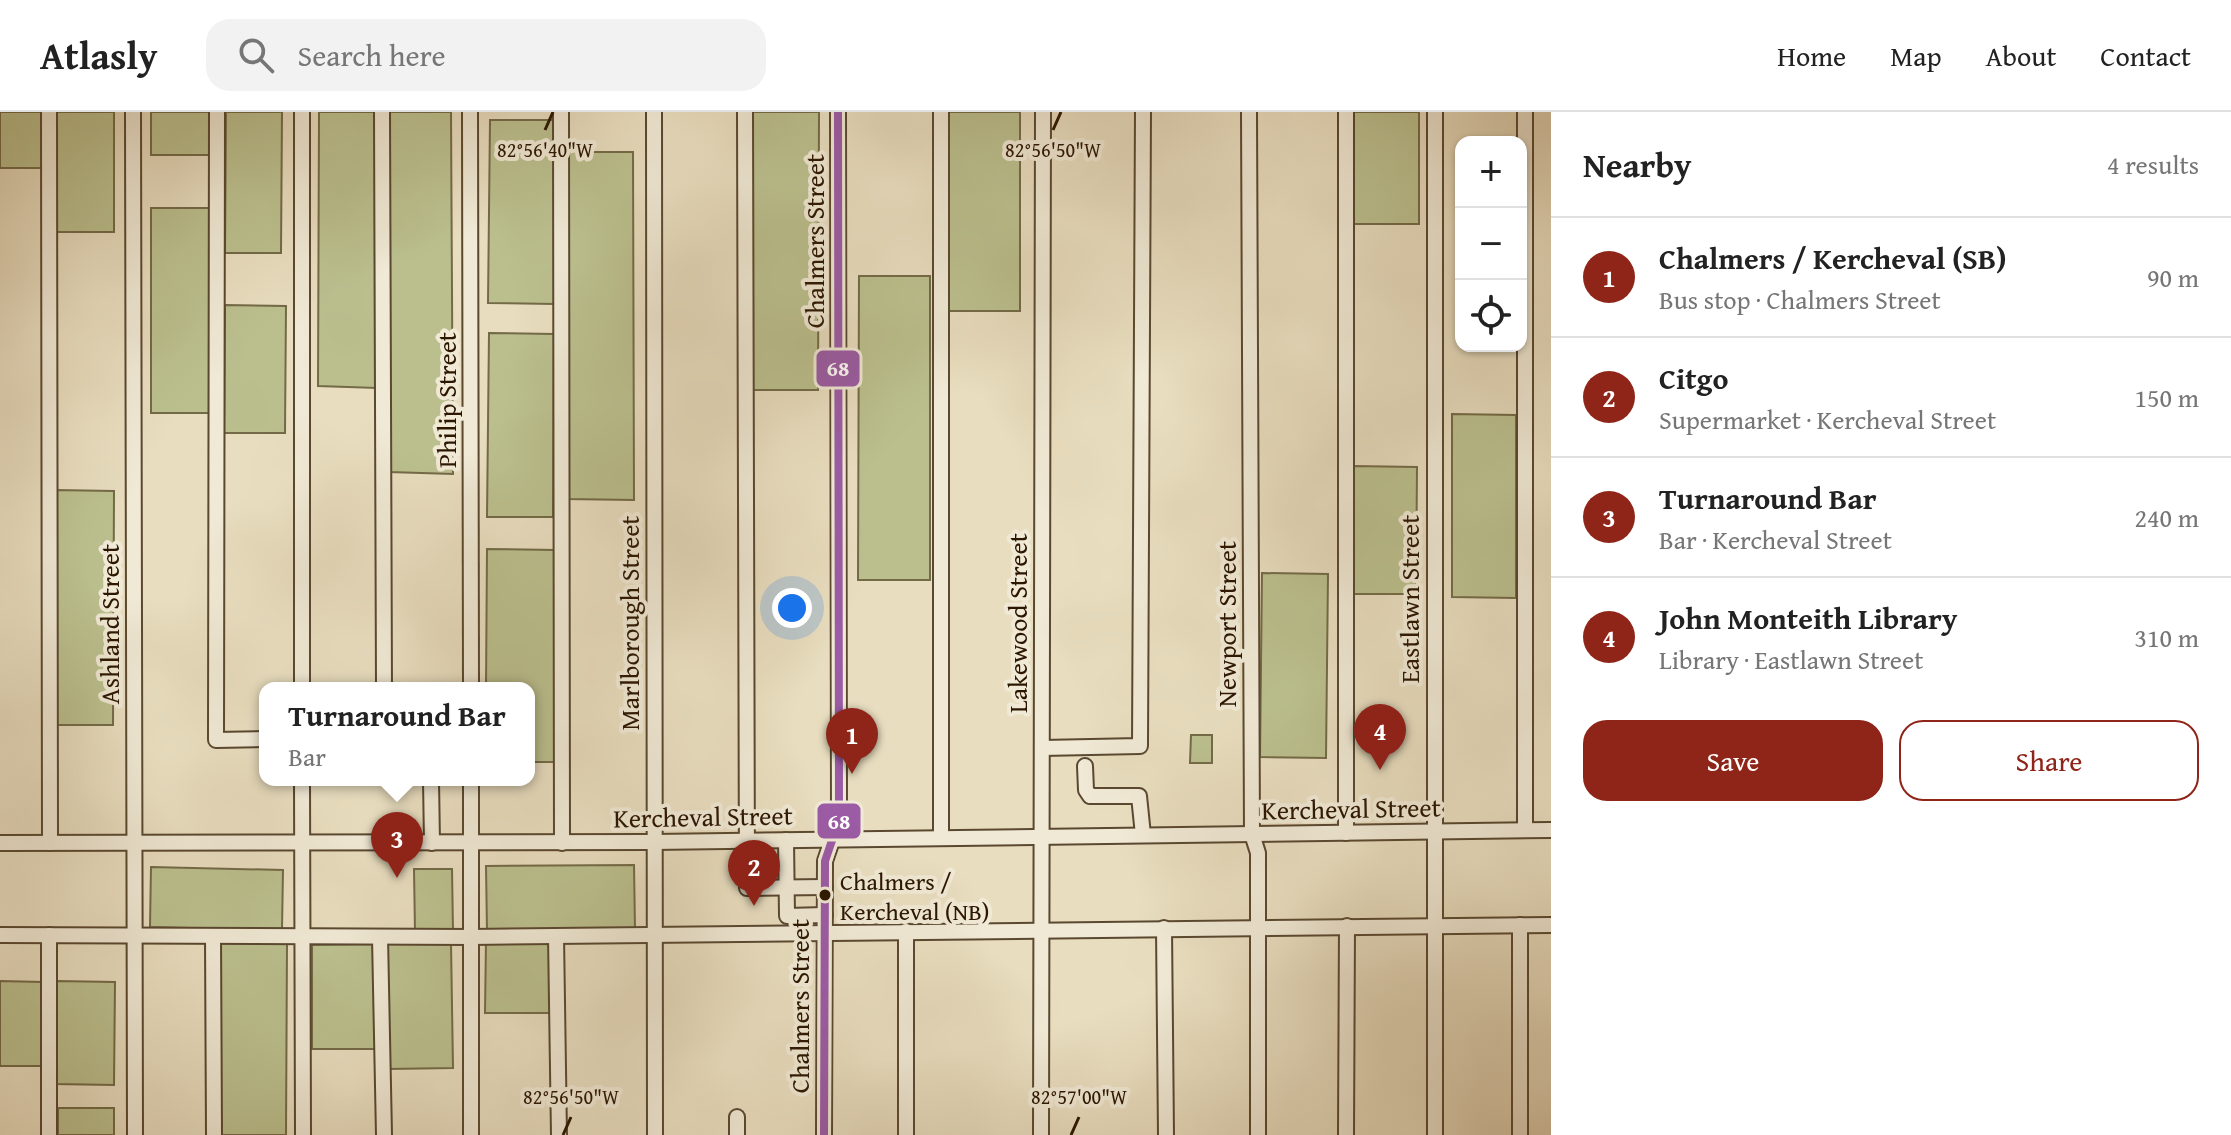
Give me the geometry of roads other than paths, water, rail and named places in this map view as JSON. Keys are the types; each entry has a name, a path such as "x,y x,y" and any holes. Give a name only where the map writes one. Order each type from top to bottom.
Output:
{"street":[{"path":"49,112 50,843"},
{"name":"Ashland Street","path":"133,112 135,1135"},
{"path":"217,112 216,740 259,739"},
{"path":"302,112 302,682"},
{"path":"382,112 384,682"},
{"name":"Philip Street","path":"470,112 471,682"},
{"path":"561,112 562,843"},
{"name":"Marlborough Street","path":"654,112 655,1135"},
{"path":"745,112 747,840 752,870 747,888 825,887"},
{"name":"Chalmers Street","path":"824,1135 825,861 839,820 838,112"},
{"path":"941,112 941,838"},
{"name":"Lakewood Street","path":"1041,1135 1043,112"},
{"path":"1042,748 1140,746 1143,112"},
{"name":"Newport Street","path":"1249,112 1252,834 1258,853 1258,1135"},
{"path":"1346,112 1346,833"},
{"name":"Eastlawn Street","path":"1435,112 1435,1135"},
{"path":"1525,112 1525,830"},
{"path":"1085,766 1086,790 1090,796 1139,796 1143,835"},
{"path":"302,786 303,1135"},
{"path":"431,786 432,843"},
{"path":"471,786 471,1135"},
{"name":"Kercheval Street","path":"0,843 562,843 1551,830"},
{"path":"786,840 781,870 786,888 787,916 825,915"},
{"path":"1520,925 1520,1135"},
{"path":"0,935 471,937 1551,925"},
{"path":"1346,1135 1347,926"},
{"path":"1164,928 1166,1135"},
{"path":"906,931 906,1135"},
{"path":"49,935 49,1135"},
{"path":"213,936 214,1135"},
{"path":"556,936 559,1135"},
{"path":"380,937 384,1135"},
{"path":"737,1117 737,1135"}],"tunnel":[{"path":"758,870 777,870"}],"place":[{"name":"John Monteith Library","path":"1380,770"},
{"name":"Chalmers / Kercheval (SB)","path":"852,774"},
{"name":"Turnaround Bar","path":"397,878"},
{"name":"Chalmers / Kercheval (NB)","path":"825,895"},
{"name":"Citgo","path":"754,906"}]}
